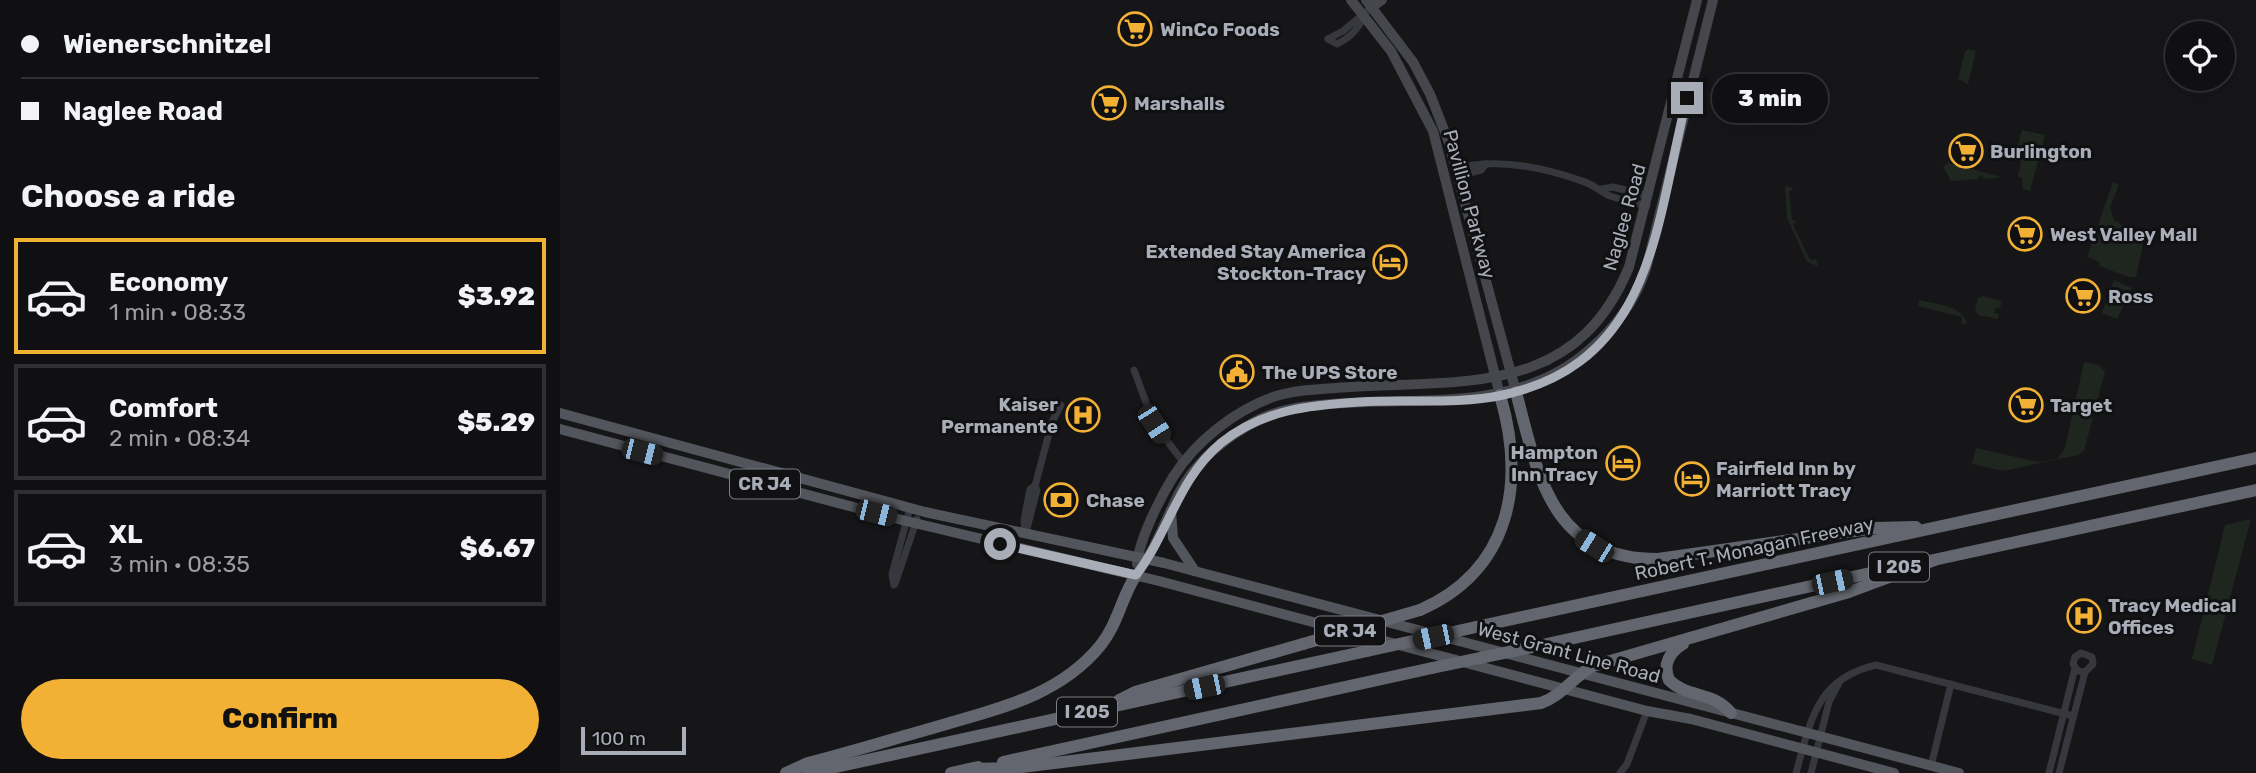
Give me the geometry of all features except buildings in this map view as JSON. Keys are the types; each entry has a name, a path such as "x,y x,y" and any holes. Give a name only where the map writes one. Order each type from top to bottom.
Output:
{"highway":[{"path":"1516,391 1537,469 1552,503 1581,537 1613,554 1636,559 1658,559 1875,528 1934,528"},
{"path":"1095,711 1135,692 1420,610 1441,599 1471,576 1494,544 1505,520 1511,468 1500,396"},
{"name":"Robert T. Monagan Freeway","path":"808,773 2256,458"},
{"name":"I 205","path":"951,773 2256,490"},
{"path":"970,769 1014,768 1533,705 1548,701 1580,673 1593,666 1893,578 1935,560"},
{"path":"786,773 808,764 1010,705 1050,689 1074,672 1100,646 1120,615 1136,575"},
{"path":"1690,639 1670,656 1666,665 1669,680 1689,692 1720,700 1731,713"}],"main road":[{"name":"Pavillion Parkway","path":"1351,0 1367,7 1413,62 1430,94 1457,172 1516,391"},
{"path":"1367,7 1382,0"},
{"name":"Naglee Road","path":"1136,575 1167,487 1184,463 1216,430 1276,396 1310,390 1496,379 1530,369 1556,355 1597,322 1622,284 1648,201 1697,0"},
{"name":"Naglee Road","path":"1143,558 1193,471 1221,443 1252,423 1280,411 1324,404 1500,396 1550,378 1578,360 1602,339 1633,302 1642,283 1663,211 1675,147 1713,0"},
{"name":"Pavillion Parkway","path":"1367,7 1436,140 1500,396"},
{"name":"West Grant Line Road","path":"560,413 914,509 1195,571 1959,773"},
{"name":"West Grant Line Road","path":"560,429 911,522 1136,575 1647,711 1692,719 1894,773"},
{"path":"1171,511 1173,538 1195,571"},
{"path":"1647,711 1677,698"}],"street":[{"path":"1367,7 1359,28 1349,38 1337,44 1328,39 1343,31 1367,7"},
{"path":"1457,172 1481,170 1486,164 1500,162 1582,180 1602,189 1613,187 1648,201"},
{"path":"1134,370 1154,424 1184,463"},
{"path":"1025,534 1024,520 1030,489 1035,486 1052,422 1061,405"},
{"path":"911,522 892,574 894,585 911,522 914,509"},
{"path":"2049,773 2069,714 2085,672 2093,664 2092,657 2085,653 2075,657 2069,714 2059,773"},
{"path":"1796,773 1803,748 1814,734 1841,678 1876,665 2069,714"},
{"path":"2075,668 2085,672"},
{"path":"1931,766 1951,684"},
{"path":"1620,773 1627,764 1647,711"},
{"path":"1811,773 1816,752 1814,734"}],"shaded area":[{"path":"1965,51 1976,51 1968,84 1958,79"},
{"path":"2022,130 2045,135 2030,191 2023,189 2022,178 2018,176 2021,162 2014,160"},
{"path":"1948,163 2002,177 1983,179 1982,174 1977,179 1951,181 1943,167"},
{"path":"2113,182 2119,185 2110,207 2114,220 2138,235 2143,244 2136,277 2099,266 2100,262 2087,257"},
{"path":"1785,186 1794,188 1789,192 1792,220 1797,221 1793,225 1810,260 1816,259 1818,266 1807,262 1787,218"},
{"path":"2114,280 2132,288 2117,319 2102,313"},
{"path":"1983,296 2002,301 2000,308 1996,307 1994,313 1999,314 1998,319 1978,315 1975,310 1978,298"},
{"path":"1919,300 1954,309 1960,313 1967,324 1961,323 1962,317 1918,306"},
{"path":"2084,362 2099,365 2105,372 2084,451 2078,455 2003,471 1972,464 1976,448 2039,462 2057,459 2065,448"},
{"path":"2251,519 2212,665 2192,659 2225,525"}],"place":[{"name":"WinCo Foods","path":"1135,29"},
{"name":"Marshalls","path":"1109,103"},
{"name":"Burlington","path":"1966,151"},
{"name":"West Valley Mall","path":"2025,234"},
{"name":"Extended Stay America Stockton-Tracy","path":"1390,262"},
{"name":"Ross","path":"2083,296"},
{"name":"The UPS Store","path":"1237,372"},
{"name":"Target","path":"2026,405"},
{"name":"Kaiser Permanente","path":"1083,415"},
{"name":"Hampton Inn Tracy","path":"1623,463"},
{"name":"Fairfield Inn by Marriott Tracy","path":"1692,479"},
{"name":"Chase","path":"1061,500"},
{"name":"Tracy Medical Offices","path":"2084,616"}],"route":[{"path":"1000,544 1136,575 1154,550 1181,489 1193,471 1221,443 1252,423 1294,407 1500,396 1550,378 1578,360 1616,324 1633,302 1642,283 1663,211 1687,98"}]}
